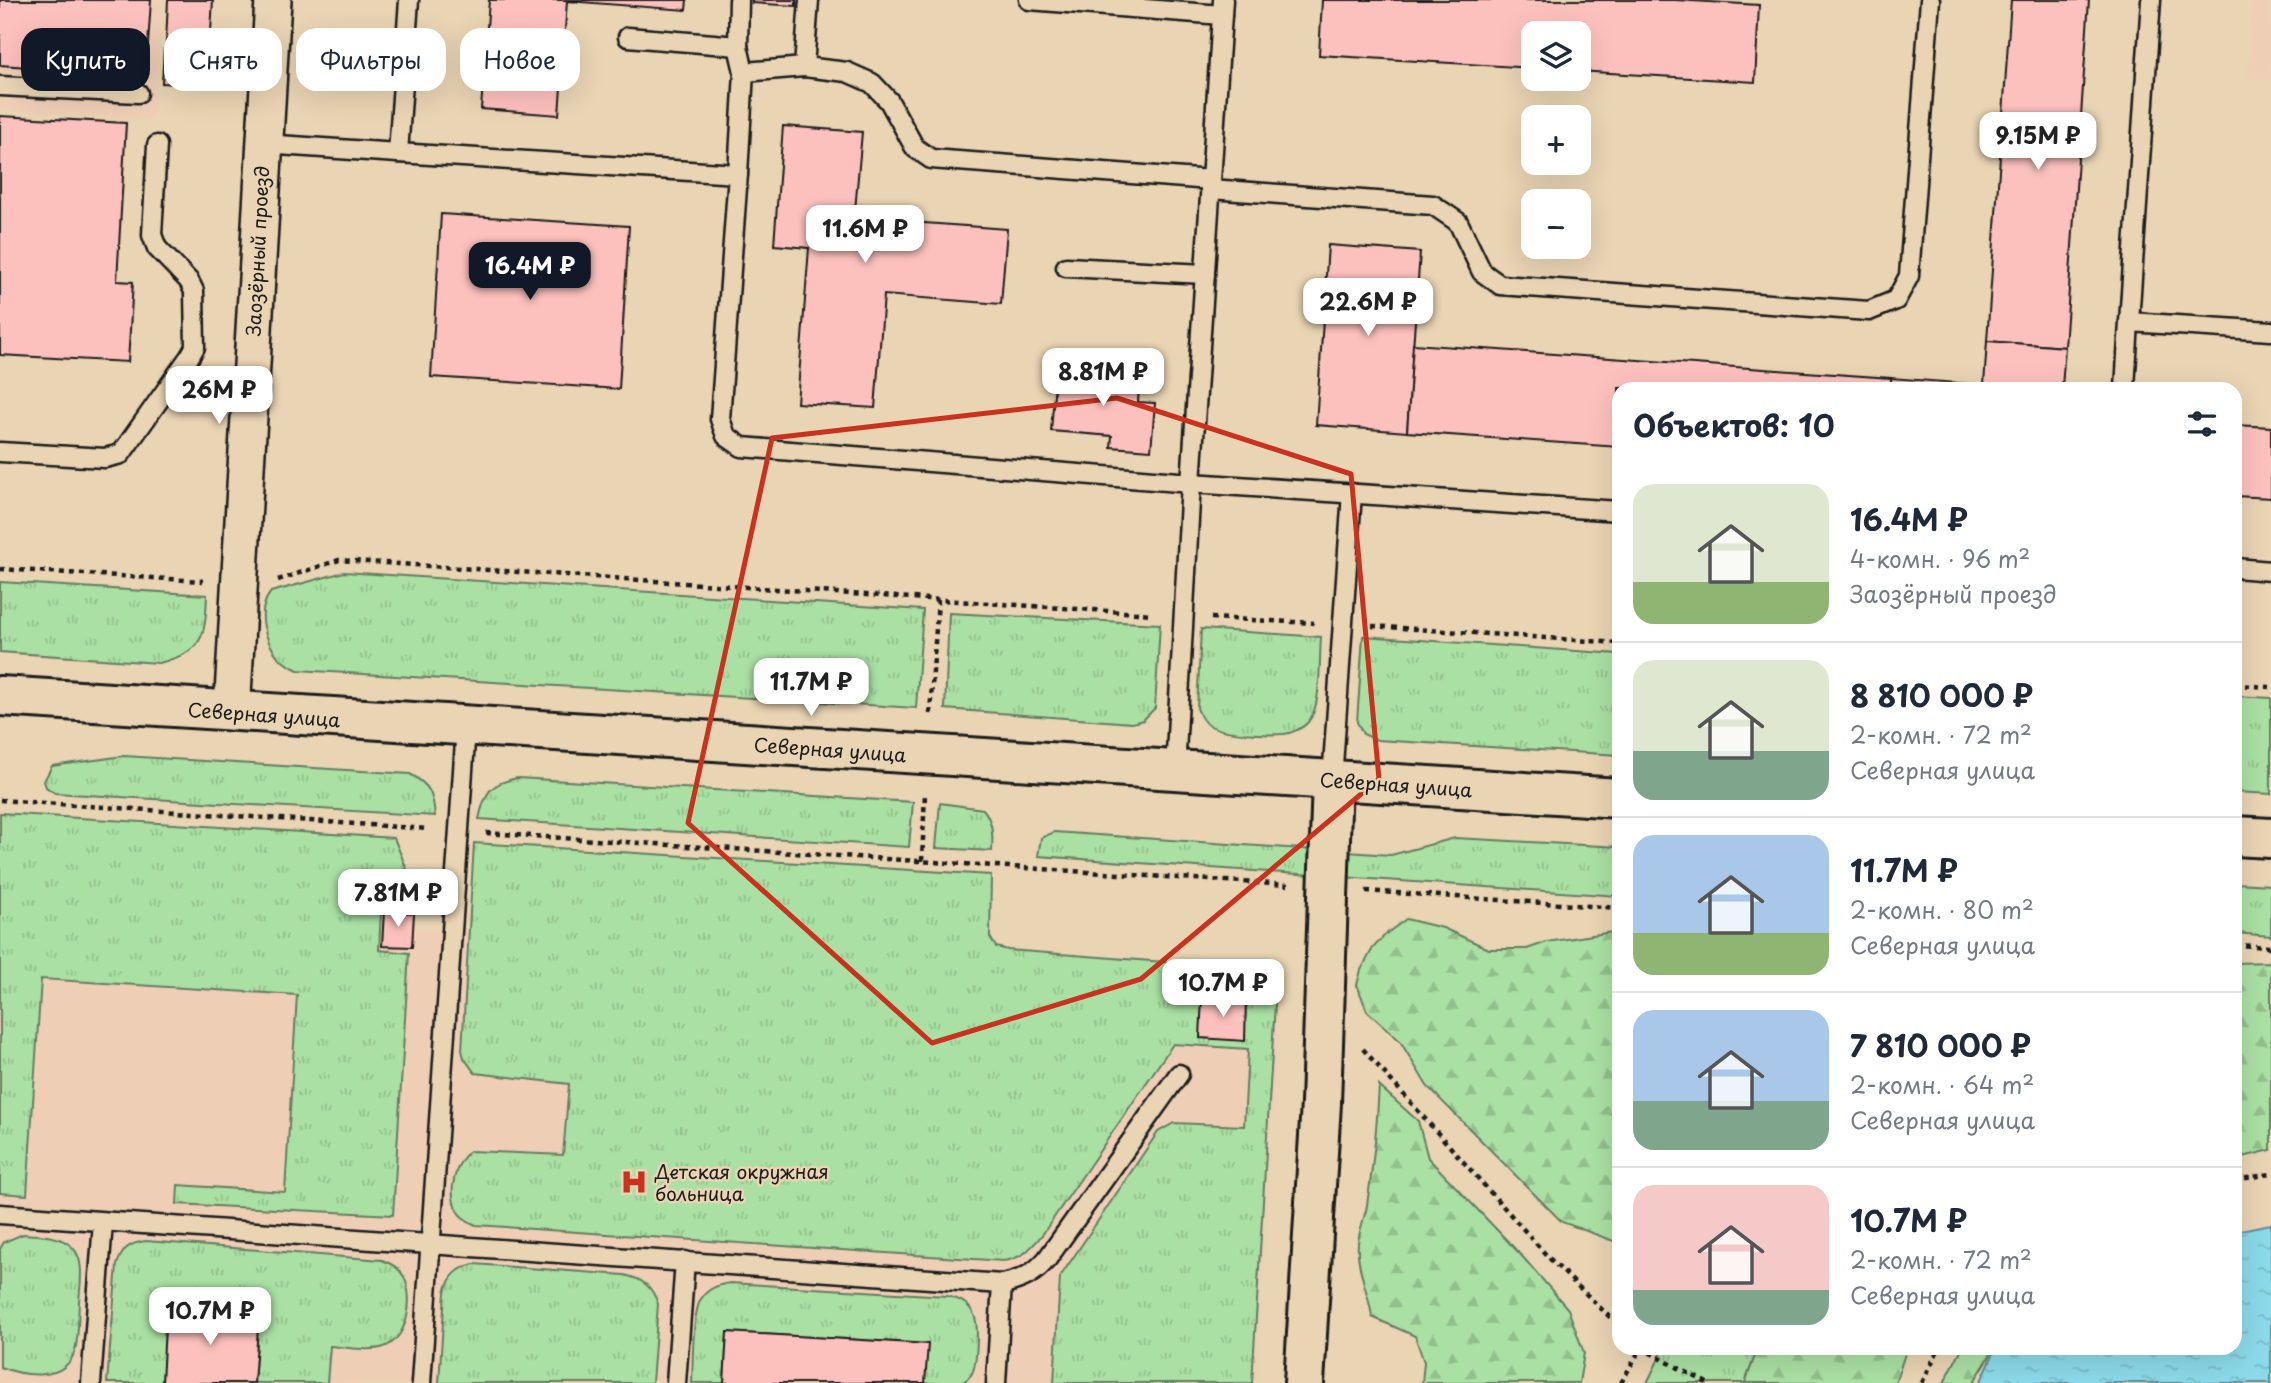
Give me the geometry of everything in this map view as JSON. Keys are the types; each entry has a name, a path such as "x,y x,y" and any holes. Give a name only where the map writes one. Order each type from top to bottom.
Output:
{"main road":[{"name":"Северная улица","path":"0,696 1612,798"},
{"path":"1304,1383 1320,1117 1332,780"},
{"path":"2242,836 2271,838"}],"street":[{"name":"Заозёрный проезд","path":"232,712 273,0"}],"lane":[{"path":"398,153 409,0"},
{"path":"739,0 738,46 744,72 720,419 726,436 742,447 1191,483 1612,511"},
{"path":"804,67 808,0"},
{"path":"1029,0 1223,7 1175,771"},
{"path":"744,72 804,67 847,72 872,83 889,101 915,148 931,159 1433,205 1458,222 1482,272 1500,285 1869,311 1896,300 1909,276 1930,0"},
{"path":"2124,382 2151,0"},
{"path":"628,37 738,46"},
{"path":"0,86 138,93"},
{"path":"263,144 738,174"},
{"path":"0,452 105,458 121,454 190,356 195,346 194,291 189,281 156,248 152,235 157,145"},
{"path":"1066,267 1205,274"},
{"path":"2129,321 2271,331"},
{"path":"1332,780 1352,493"},
{"path":"2242,569 2271,571"},
{"path":"421,1383 466,727"},
{"path":"0,1214 1002,1284 1019,1280 1036,1271 1179,1074"},
{"path":"91,1383 103,1222"},
{"path":"676,1383 685,1261"},
{"path":"996,1383 1002,1284"}],"path":[{"path":"0,569 264,584 339,560 1185,617 1343,624 1612,643"},
{"path":"2242,685 2271,687"},
{"path":"0,800 1612,908"},
{"path":"2242,945 2271,947"},
{"path":"1324,1005 1549,1258 1612,1319"},
{"path":"2242,1179 2271,1174"},
{"path":"1621,1383 1637,1355"},
{"path":"1654,1355 1707,1383"},
{"path":"1922,1383 1936,1355"}],"highlighted area":[{"path":"1117,398 1351,474 1379,779 1141,979 932,1043 688,823 772,438"}],"shaded area":[{"path":"0,0 162,0 153,119 0,110"},
{"path":"2252,0 2271,0 2271,80 2247,78"},
{"name":"Детская окружная больница","path":"0,902 383,927 384,911 414,913 414,929 1280,981 1255,1383 0,1383"}],"green space":[{"path":"344,572 923,610 916,708 298,670 279,658 266,635 263,617 266,600 271,592"},
{"path":"0,582 207,595 203,632 193,648 159,663 0,652"},
{"path":"949,613 1160,624 1155,708 1143,720 1132,723 945,709"},
{"path":"1201,629 1321,637 1318,694 1308,722 1284,734 1234,732 1207,723 1197,708"},
{"path":"1363,636 1612,654 1612,755 1377,740 1363,734 1357,722"},
{"path":"2242,696 2271,698 2271,794 2242,792"},
{"path":"124,756 410,774 429,790 435,816 55,793 46,787 44,781 52,766"},
{"path":"518,778 913,802 909,847 479,819 490,790 501,783"},
{"path":"940,803 983,809 992,828 992,851 936,848"},
{"path":"0,813 394,838 413,884 399,883 397,910 381,910 379,950 409,953 393,1215 177,1204 178,1185 285,1192 297,995 41,979 27,1195 0,1193"},
{"path":"1054,832 1391,855 1455,838 1612,847 1612,896 1038,856 1041,838"},
{"path":"474,843 991,875 990,937 996,947 1256,969 1276,987 1252,1383 1054,1383 1060,1277 1158,1132 1174,1123 1244,1126 1248,1049 1173,1044 1042,1235 1034,1245 1010,1260 476,1225 464,1218 455,1205 453,1188 456,1171 470,1151 563,1155 569,1084 475,1073 464,1058 462,1050"},
{"path":"2242,883 2271,885 2271,936 2242,934"},
{"path":"1406,919 1443,928 1489,949 1527,949 1547,942 1612,932 1612,1240 1562,1222 1427,1086 1400,1041 1367,1011 1357,985 1361,970 1373,948"},
{"path":"2271,962 2271,1150 2242,1157 2242,963"},
{"path":"1379,1086 1418,1121 1428,1158 1521,1255 1568,1309 1584,1353 1579,1383 1422,1383 1424,1362 1415,1336 1372,1317 1359,1262 1358,1243 1369,1190"},
{"path":"23,1234 63,1241 74,1249 80,1260 81,1281 75,1350 70,1361 54,1372 21,1373 0,1367 0,1249 4,1242"},
{"path":"146,1241 382,1260 396,1267 405,1279 409,1301 405,1324 393,1342 384,1347 364,1349 330,1346 327,1383 254,1383 259,1314 167,1308 162,1383 107,1383 117,1265 127,1248"},
{"path":"474,1264 624,1275 642,1281 653,1292 658,1304 652,1383 439,1383 445,1292 455,1273"},
{"path":"730,1283 947,1296 956,1299 969,1307 976,1320 977,1343 973,1371 961,1383 925,1383 927,1344 727,1332 724,1383 692,1383 694,1327 698,1306 710,1290"},
{"path":"1661,1355 1755,1355 1745,1383 1647,1383"},
{"path":"1755,1355 1905,1355 1895,1383 1745,1383"},
{"path":"1958,1355 1991,1355 1973,1383 1944,1383"}],"water":[{"path":"2271,1224 2271,1383 1980,1383 1993,1355 2242,1355 2242,1230"}],"building":[{"path":"0,0 151,0 149,28 21,28 21,66 0,65"},
{"path":"168,0 213,0 211,28 167,28"},
{"path":"489,0 687,0 686,10 567,1 565,28 487,28"},
{"path":"752,0 796,0 796,6 752,3"},
{"path":"1322,0 1675,0 1759,5 1755,82 1591,72 1591,21 1521,21 1521,67 1319,55"},
{"path":"2011,0 2089,0 2065,347 1987,341"},
{"path":"164,49 164,83 162,83"},
{"path":"482,91 561,91 559,115 481,109"},
{"path":"0,116 126,123 117,281 133,282 128,362 0,355"},
{"path":"783,126 862,132 852,244 881,246 883,220 1007,229 1001,304 884,295 875,408 797,403 809,248 774,245"},
{"path":"441,214 629,226 619,389 431,377"},
{"path":"1328,245 1420,252 1407,432 1316,425"},
{"path":"1987,341 2065,347 2062,382 1984,382"},
{"path":"1413,344 1891,378 1891,382 1612,382 1612,447 1407,432"},
{"path":"1056,369 1140,376 1138,402 1155,403 1151,450 1111,447 1112,436 1051,431"},
{"path":"1891,378 1944,382 1891,382"},
{"path":"2242,425 2271,427 2271,498 2242,496"},
{"path":"384,911 414,913 412,947 382,946"},
{"path":"1202,997 1246,999 1245,1041 1200,1038"},
{"path":"166,1308 259,1314 254,1383 162,1383"},
{"path":"727,1332 928,1344 925,1383 724,1383"}],"place":[{"name":"Детская окружная больница","path":"634,1182"}]}
